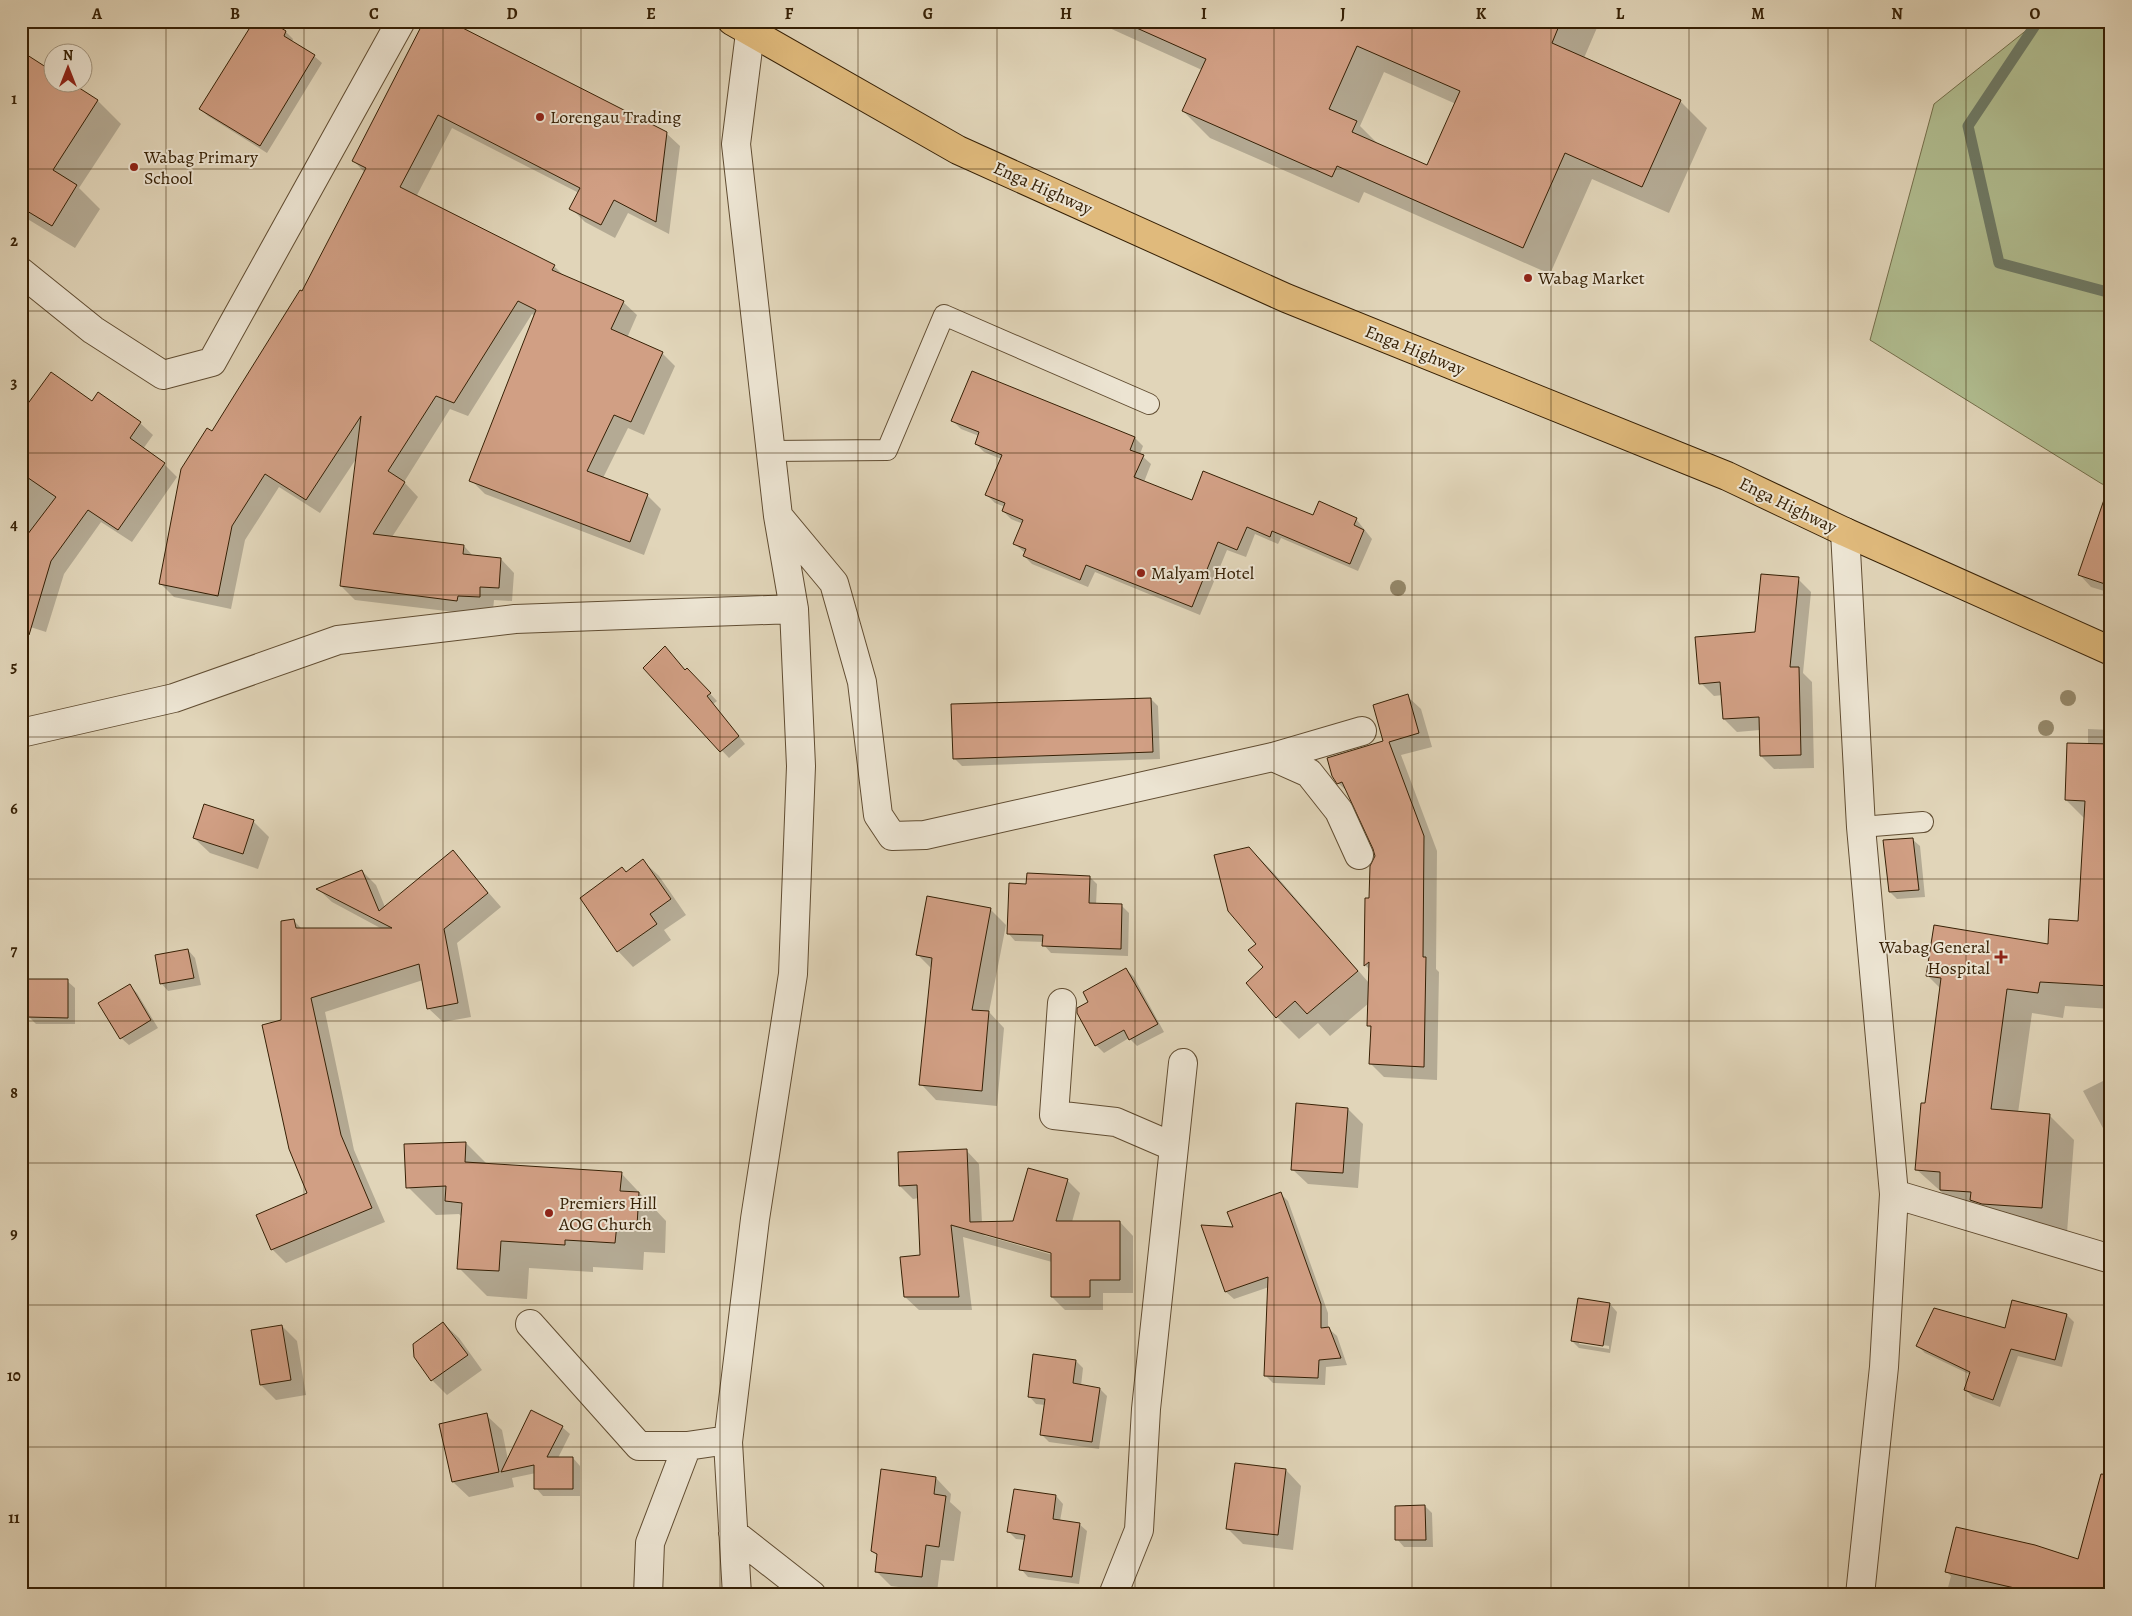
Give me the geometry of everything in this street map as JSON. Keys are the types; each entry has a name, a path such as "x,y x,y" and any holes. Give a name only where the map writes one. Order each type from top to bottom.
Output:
{"main road":[{"name":"Enga Highway","path":"741,27 958,150 1286,298 1728,476 1845,532 2111,651"}],"street":[{"path":"21,272 93,330 164,374 212,362 401,21"},
{"path":"737,1595 728,1440 755,1218 793,974 802,766 794,609 778,516 736,144 741,27"},
{"path":"778,516 834,583 862,682 878,815 892,836 925,835 1273,757 1362,731"},
{"path":"1845,532 1861,827 1894,1194 1884,1367 1860,1595"},
{"path":"21,733 174,698 338,640 515,619 794,609"},
{"path":"1273,757 1309,773 1339,812 1359,855"},
{"path":"1062,1003 1054,1115 1116,1122 1174,1147"},
{"path":"1113,1595 1139,1530 1146,1409 1183,1063"},
{"path":"1894,1194 2111,1259"},
{"path":"530,1324 639,1446 687,1446 728,1440"},
{"path":"648,1595 650,1543 687,1446"},
{"path":"733,1533 812,1595"}],"lane":[{"path":"770,451 887,450 944,315 1149,404"},
{"path":"1861,827 1923,822"}],"green space":[{"path":"2038,21 2111,21 2111,486 2102,484 1870,340 1934,104"}],"building":[{"path":"254,21 270,21 286,31 284,36 315,55 260,146 199,109"},
{"path":"424,21 449,21 667,132 656,222 614,200 601,225 569,209 580,188 438,115 400,187 555,265 552,270 624,301 611,329 663,352 631,422 614,415 587,471 648,494 630,542 469,481 536,310 518,301 454,403 436,396 388,471 405,482 373,534 464,545 463,554 501,558 499,588 480,587 480,597 458,596 457,601 340,586 361,416 306,500 265,474 232,526 218,596 159,584 181,469 207,428 212,431 300,290 302,291 366,168 352,161"},
{"path":"1121,21 1561,21 1552,43 1681,100 1642,187 1565,153 1523,248 1337,166 1332,177 1182,111 1206,59","holes":["1357,46 1460,91 1427,165 1352,132 1357,121 1329,109"]},
{"path":"21,51 42,65 42,92 86,92 98,100 53,170 77,185 52,226 27,211 21,220"},
{"path":"972,371 1135,437 1130,450 1144,455 1134,477 1192,500 1203,471 1313,515 1319,501 1357,518 1354,525 1364,530 1350,564 1272,531 1270,537 1247,527 1237,550 1218,542 1192,607 1086,565 1080,580 1023,556 1026,549 1013,544 1023,520 1002,511 1005,503 985,495 1002,455 975,444 979,432 951,421"},
{"path":"51,372 92,401 98,392 141,422 130,438 165,463 118,530 88,510 51,561 29,635 21,634 21,543 56,497 21,473 21,413"},
{"path":"2106,494 2111,495 2111,586 2078,575"},
{"path":"1761,574 1799,577 1790,667 1799,667 1801,755 1760,756 1759,717 1723,719 1720,682 1699,684 1695,637 1755,632"},
{"path":"665,646 685,670 687,668 711,693 707,696 739,736 720,752 643,668"},
{"path":"1408,694 1419,733 1389,742 1424,836 1423,957 1426,957 1424,1067 1369,1064 1371,1026 1367,1026 1369,962 1364,966 1365,898 1369,898 1370,866 1375,856 1342,782 1337,784 1332,776 1327,758 1383,741 1373,705"},
{"path":"1151,698 1153,752 953,759 951,704"},
{"path":"2067,743 2111,744 2111,986 2040,982 2038,993 2007,989 1991,1109 2050,1114 2042,1208 1982,1204 1970,1200 1971,1192 1940,1190 1940,1172 1915,1170 1921,1103 1925,1103 1941,978 1926,976 1934,925 2048,944 2049,919 2078,921 2085,801 2065,800"},
{"path":"204,804 254,820 243,854 193,838"},
{"path":"1913,838 1919,890 1889,892 1883,840"},
{"path":"1249,847 1358,971 1307,1014 1295,1001 1276,1018 1246,983 1263,967 1248,950 1256,944 1228,911 1214,855"},
{"path":"453,850 488,893 444,929 458,1003 427,1009 419,964 311,998 341,1135 372,1208 271,1250 256,1215 307,1193 289,1149 262,1025 281,1020 281,921 294,919 296,928 392,928 316,889 362,870 379,911"},
{"path":"643,859 671,899 650,914 657,924 617,952 580,898 622,867 626,872"},
{"path":"1027,873 1090,876 1089,903 1122,904 1121,949 1042,946 1043,935 1007,934 1009,883 1026,884"},
{"path":"927,896 991,908 972,1010 989,1011 982,1091 919,1085 932,958 916,955"},
{"path":"188,949 194,978 160,984 155,955"},
{"path":"1126,968 1158,1024 1129,1040 1124,1030 1095,1046 1077,1013 1077,1008 1088,1002 1083,992"},
{"path":"27,979 68,979 68,1018 27,1017"},
{"path":"130,984 151,1020 120,1039 98,1003"},
{"path":"1296,1103 1348,1108 1343,1173 1291,1170"},
{"name":"Premiers Hill AOG Church","path":"466,1142 465,1162 622,1172 620,1191 639,1192 637,1226 617,1224 615,1243 565,1240 565,1245 501,1241 499,1271 457,1269 462,1203 445,1201 446,1186 406,1188 404,1144"},
{"path":"967,1149 970,1222 1013,1221 1028,1168 1068,1179 1056,1221 1120,1221 1120,1280 1090,1280 1090,1297 1051,1297 1051,1253 951,1225 959,1297 904,1297 900,1257 920,1255 917,1185 899,1186 898,1152"},
{"path":"1281,1192 1321,1304 1321,1328 1329,1327 1341,1358 1319,1360 1318,1378 1264,1376 1268,1277 1225,1292 1201,1225 1233,1227 1227,1212"},
{"path":"1578,1298 1610,1303 1603,1346 1571,1341"},
{"path":"2012,1300 2067,1314 2055,1360 2011,1349 1993,1400 1964,1390 1970,1372 1916,1346 1934,1308 2005,1328"},
{"path":"443,1322 468,1355 431,1381 414,1357 413,1344"},
{"path":"282,1325 291,1380 260,1385 251,1330"},
{"path":"1033,1354 1076,1360 1073,1383 1100,1388 1092,1442 1040,1435 1045,1399 1028,1397"},
{"path":"531,1410 563,1426 547,1457 573,1457 573,1489 534,1489 534,1465 501,1472"},
{"path":"487,1413 499,1472 452,1482 439,1424"},
{"path":"1235,1463 1286,1469 1278,1535 1226,1529"},
{"path":"881,1469 936,1477 934,1494 946,1496 939,1547 926,1545 922,1577 875,1572 877,1554 871,1551"},
{"path":"2101,1474 2111,1475 2111,1595 2045,1595 1945,1572 1956,1527 2035,1545 2078,1559"},
{"path":"1014,1489 1056,1495 1053,1519 1080,1523 1072,1577 1019,1570 1025,1535 1007,1532"},
{"path":"1425,1505 1426,1540 1395,1540 1395,1506"}],"waterway":[{"path":"2038,21 1968,126 1999,263 2111,293"}],"place":[{"name":"Lorengau Trading","path":"540,117"},
{"name":"Wabag Primary School","path":"134,167"},
{"name":"Wabag Market","path":"1528,278"},
{"name":"Malyam Hotel","path":"1141,573"},
{"name":"Wabag General Hospital","path":"2001,957"},
{"name":"Premiers Hill AOG Church","path":"549,1213"}]}
